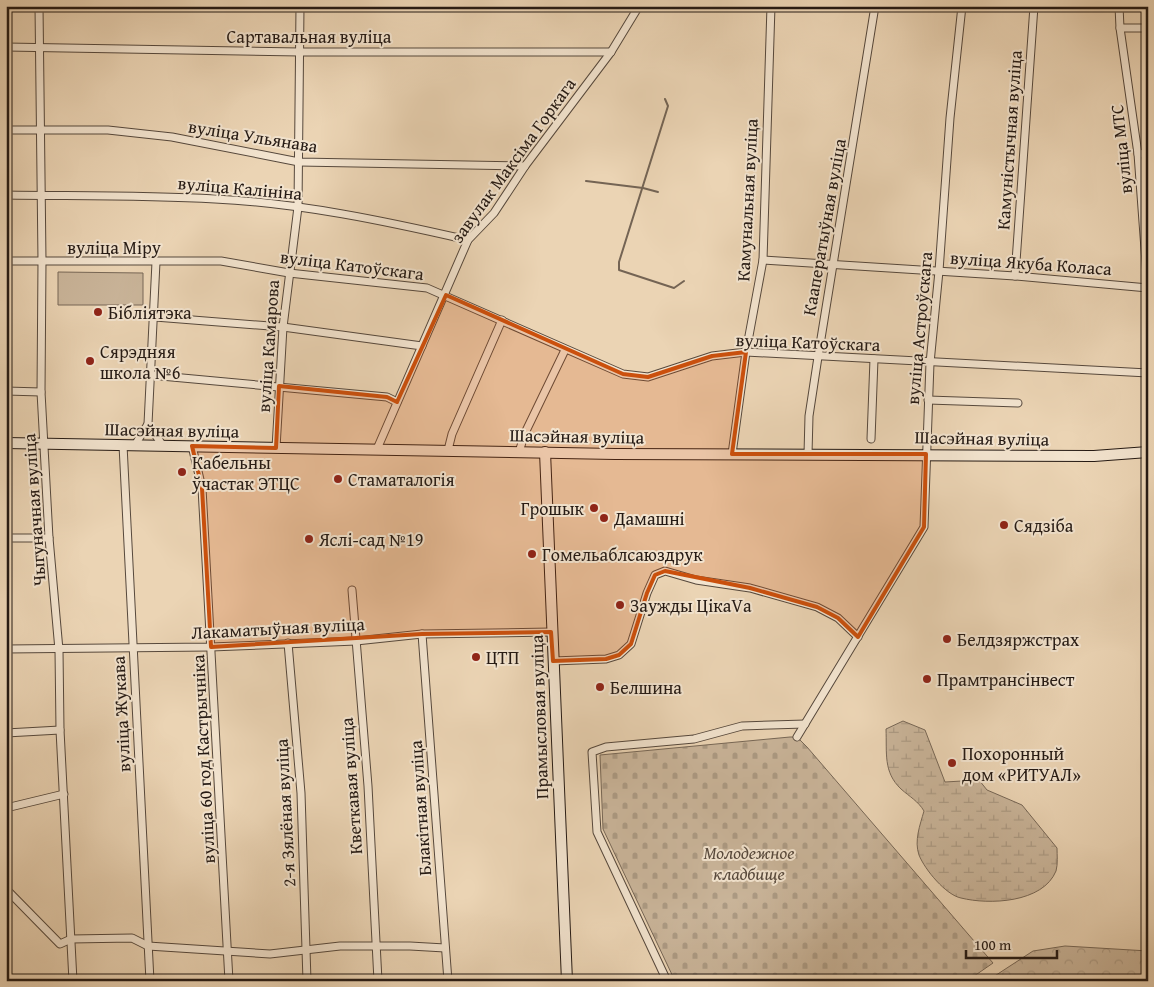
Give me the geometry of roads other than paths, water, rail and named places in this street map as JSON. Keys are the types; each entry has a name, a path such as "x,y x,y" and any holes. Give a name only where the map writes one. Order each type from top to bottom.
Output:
{"main road":[{"name":"Шасэйная вуліца","path":"6,443 732,454 1094,456 1148,452"},
{"name":"Прамысловая вуліца","path":"545,452 566,981"}],"street":[{"name":"Чыгуначная вуліца","path":"39,6 42,261 41,392 49,538 59,650 60,730 73,981"},
{"name":"вуліца Камарова","path":"276,448 283,327 298,207 300,6"},
{"name":"завулак Максіма Горкага","path":"377,449 446,295 468,240 494,213 525,166 611,52 639,6"},
{"name":"Камунальная вуліца","path":"732,454 746,352 763,260 771,6"},
{"name":"Кааператыўная вуліца","path":"808,454 809,416 875,6"},
{"name":"вуліца Астроўскага","path":"797,737 924,526 930,363 950,118 962,6"},
{"name":"Камуністычная вуліца","path":"1014,276 1034,6"},
{"name":"вуліца МТС","path":"1119,6 1120,28 1138,154 1148,289"},
{"path":"1120,28 1148,28"},
{"name":"Сартавальная вуліца","path":"6,47 300,52 611,52"},
{"name":"вуліца Ульянава","path":"6,130 108,130 172,137 299,162 525,166"},
{"path":"1138,154 1148,153"},
{"name":"вуліца Калініна","path":"6,195 216,199 298,207 386,222 468,240"},
{"name":"вуліца Якуба Коласа","path":"763,260 1014,276 1148,289"},
{"name":"вуліца Міру","path":"6,261 221,261"},
{"name":"вуліца Катоўскага","path":"221,261 289,273 427,288 623,374 648,377 712,356 746,352 1148,373"},
{"path":"135,445 148,424 155,317 156,262"},
{"path":"155,317 283,327 422,346"},
{"path":"448,450 452,434 502,320"},
{"path":"520,452 525,433 565,350"},
{"path":"871,439 874,359"},
{"path":"150,375 279,386 387,398 397,402"},
{"path":"6,391 41,392"},
{"path":"928,400 1018,402"},
{"path":"148,424 164,446"},
{"name":"вуліца Жукава","path":"123,445 150,981"},
{"name":"вуліца 60 год Кастрычніка","path":"192,446 202,488 229,981"},
{"path":"6,538 49,538"},
{"path":"553,661 606,659 619,655 631,644 647,593 655,575 665,571 696,580 750,588 817,607 838,618 858,637"},
{"name":"Кветкавая вуліца","path":"352,590 368,786 378,981"},
{"name":"Лакаматыўная вуліца","path":"6,649 59,650 133,647 211,647 356,641 422,634 551,632"},
{"name":"Блакітная вуліца","path":"422,634 448,981"},
{"name":"2-я Зялёная вуліца","path":"288,643 301,793 307,981"},
{"path":"667,981 597,832 592,752 606,747 694,739 742,726 805,724"},
{"path":"6,733 60,730"},
{"path":"6,808 64,794"},
{"path":"6,889 60,944 71,939 132,938 148,930"},
{"path":"132,938 148,946 270,954 340,946 376,945 445,948"}],"waterway":[{"path":"665,99 668,106 619,262 619,270 674,288 684,281"},
{"path":"586,181 643,188 658,192"}],"place":[{"name":"Бібліятэка","path":"98,312"},
{"name":"Сярэдняя школа №6","path":"90,361"},
{"name":"Кабельны ўчастак ЭТЦС","path":"182,472"},
{"name":"Стаматалогія","path":"338,479"},
{"name":"Грошык","path":"594,508"},
{"name":"Дамашні","path":"604,518"},
{"name":"Сядзіба","path":"1004,525"},
{"name":"Яслі-сад №19","path":"309,539"},
{"name":"Гомельаблсаюздрук","path":"532,554"},
{"name":"Заужды ЦікаVа","path":"620,605"},
{"name":"Белдзяржстрах","path":"947,639"},
{"name":"ЦТП","path":"476,657"},
{"name":"Прамтрансінвест","path":"927,679"},
{"name":"Белшина","path":"600,687"},
{"name":"Похоронный дом «РИТУАЛ»","path":"952,763"}],"park label":[{"name":"Молодежное кладбище","path":"749,862"}]}
